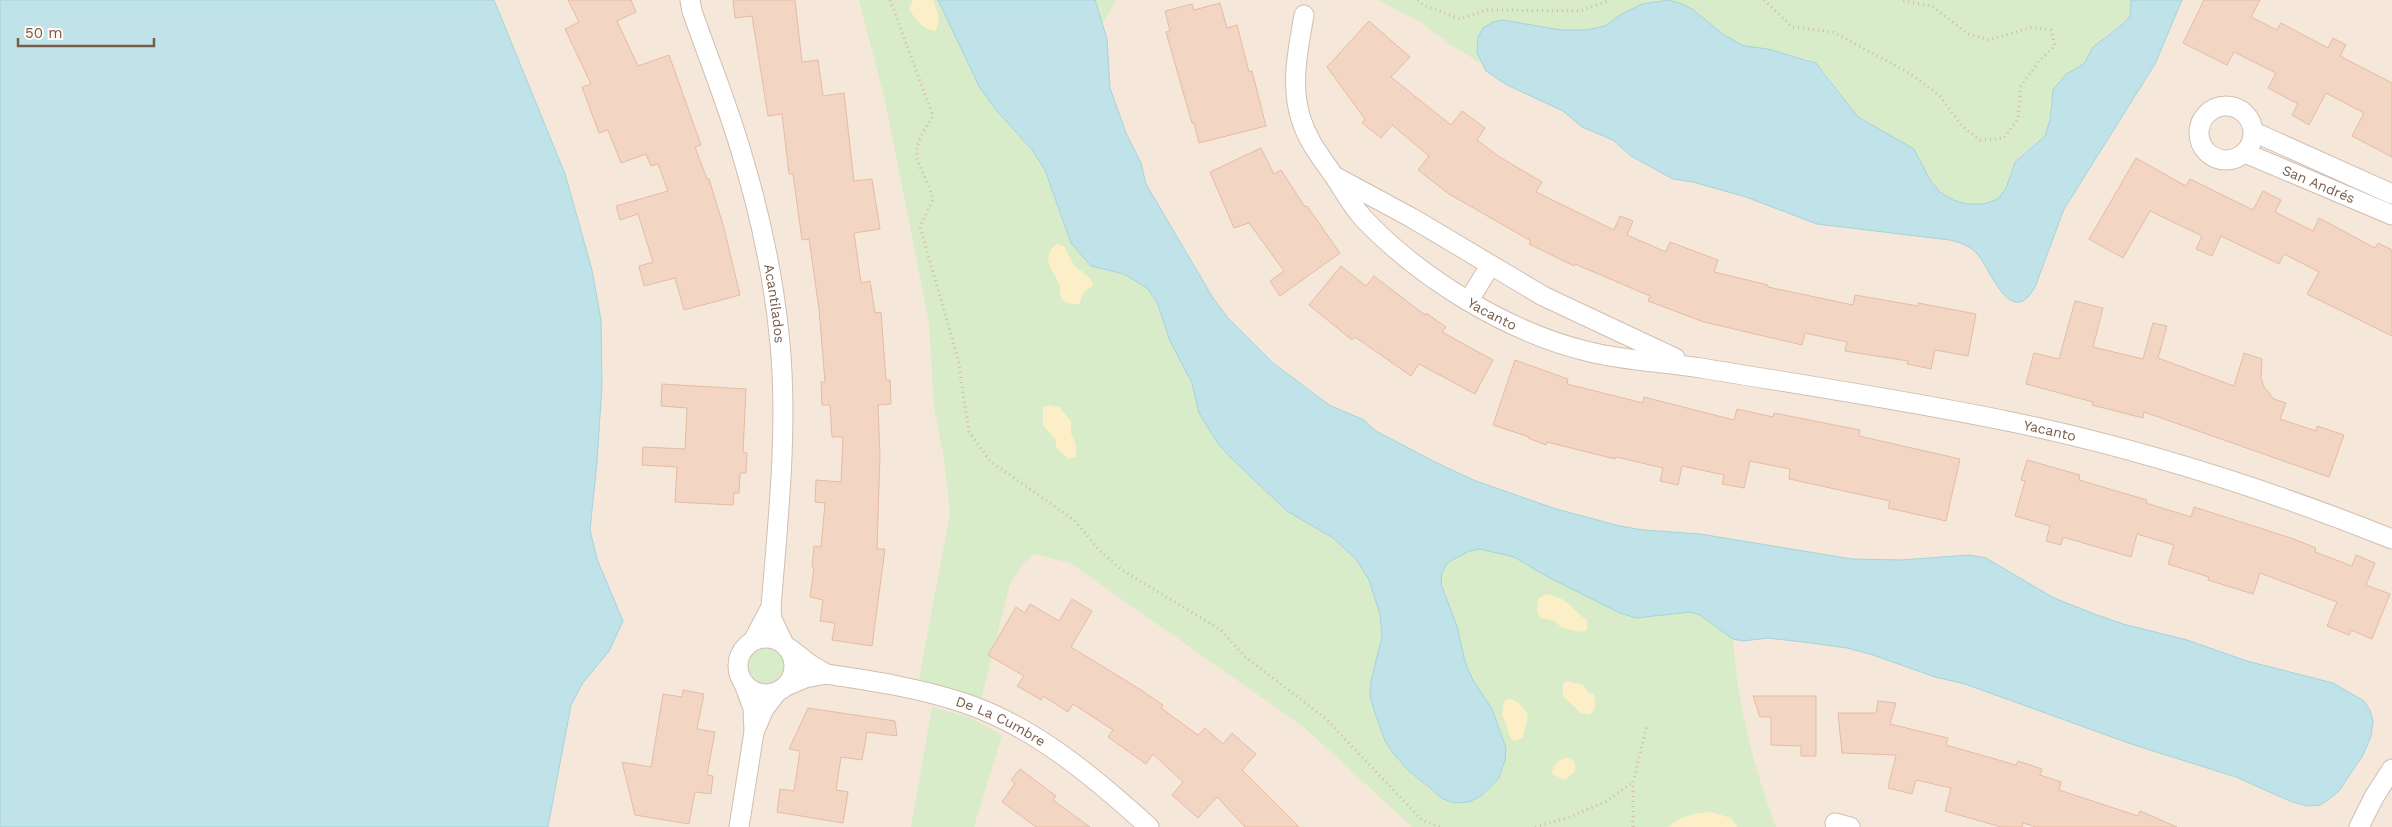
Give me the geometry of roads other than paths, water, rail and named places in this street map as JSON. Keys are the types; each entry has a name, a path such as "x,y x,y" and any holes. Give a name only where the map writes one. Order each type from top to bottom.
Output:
{"street":[{"name":"Acantilados","path":"688,4 743,156 767,254 774,295 780,344 783,456 771,607"},
{"name":"Yacanto","path":"1304,15 1295,81 1297,101 1306,134 1322,161 1335,177 1347,199 1363,218 1394,248 1418,267 1469,300 1530,332 1588,352 1696,367 1900,400 2120,447 2298,503 2392,539"},
{"path":"2232,106 2247,115 2254,132 2253,140 2245,153 2229,160 2211,155 2200,140 2201,122 2213,109 2232,106"},
{"name":"San Andrés","path":"2254,132 2392,194"},
{"name":"San Andrés","path":"2245,153 2392,215"},
{"name":"Yacanto","path":"1335,177 1412,218 1490,266 1577,312 1696,367"},
{"path":"1469,300 1490,266"},
{"path":"739,827 754,732 752,708 740,677 738,660 741,652 753,641 771,607"},
{"path":"754,732 764,709 794,672 795,663 772,619 771,607"},
{"path":"753,641 768,637 786,645 811,666 826,674"},
{"path":"744,684 759,693 782,689 805,678 826,674"},
{"name":"De La Cumbre","path":"826,674 929,692 966,703 1000,718 1062,755 1150,827"},
{"path":"2359,827 2374,797 2392,769"}],"water":[{"path":"0,0 494,0 565,174 592,270 601,320 602,385 590,530 597,559 623,621 609,651 582,684 571,705 548,827 0,827"},
{"path":"938,0 1095,0 1107,39 1110,88 1126,133 1141,163 1146,184 1213,298 1228,318 1273,363 1329,405 1364,420 1376,431 1476,481 1556,509 1620,526 1643,530 1700,534 1852,559 1901,560 1969,555 1986,558 2054,598 2097,615 2123,624 2187,640 2247,661 2333,683 2364,701 2370,710 2373,721 2371,736 2363,755 2339,791 2320,805 2308,806 2292,802 2236,777 2134,745 1965,684 1935,677 1870,654 1847,648 1768,638 1743,641 1733,639 1700,615 1690,612 1636,618 1620,613 1548,577 1514,557 1480,549 1469,551 1447,563 1442,573 1441,584 1457,626 1465,662 1473,680 1492,709 1506,748 1505,760 1499,778 1481,796 1469,802 1455,803 1443,799 1409,771 1385,741 1370,696 1371,681 1382,637 1380,614 1369,580 1356,559 1333,538 1287,511 1229,456 1217,442 1199,413 1192,383 1170,341 1157,302 1147,288 1124,274 1091,266 1071,243 1045,170 1033,151 997,111 980,88"},
{"path":"1669,0 1692,9 1724,35 1744,46 1768,49 1816,63 1858,117 1914,149 1930,180 1940,192 1953,200 1967,204 1984,204 1998,199 2006,188 2015,162 2045,136 2050,120 2053,90 2066,74 2084,64 2093,47 2123,24 2130,16 2131,0 2182,0 2155,64 2064,209 2035,287 2026,299 2018,302 2010,300 2002,293 1978,255 1972,249 1962,244 1950,240 1817,224 1746,197 1693,182 1673,179 1631,156 1613,140 1582,127 1563,111 1507,85 1486,71 1477,53 1478,37 1483,28 1493,22 1503,20 1561,30 1587,30 1605,26 1620,15 1642,4"}]}
